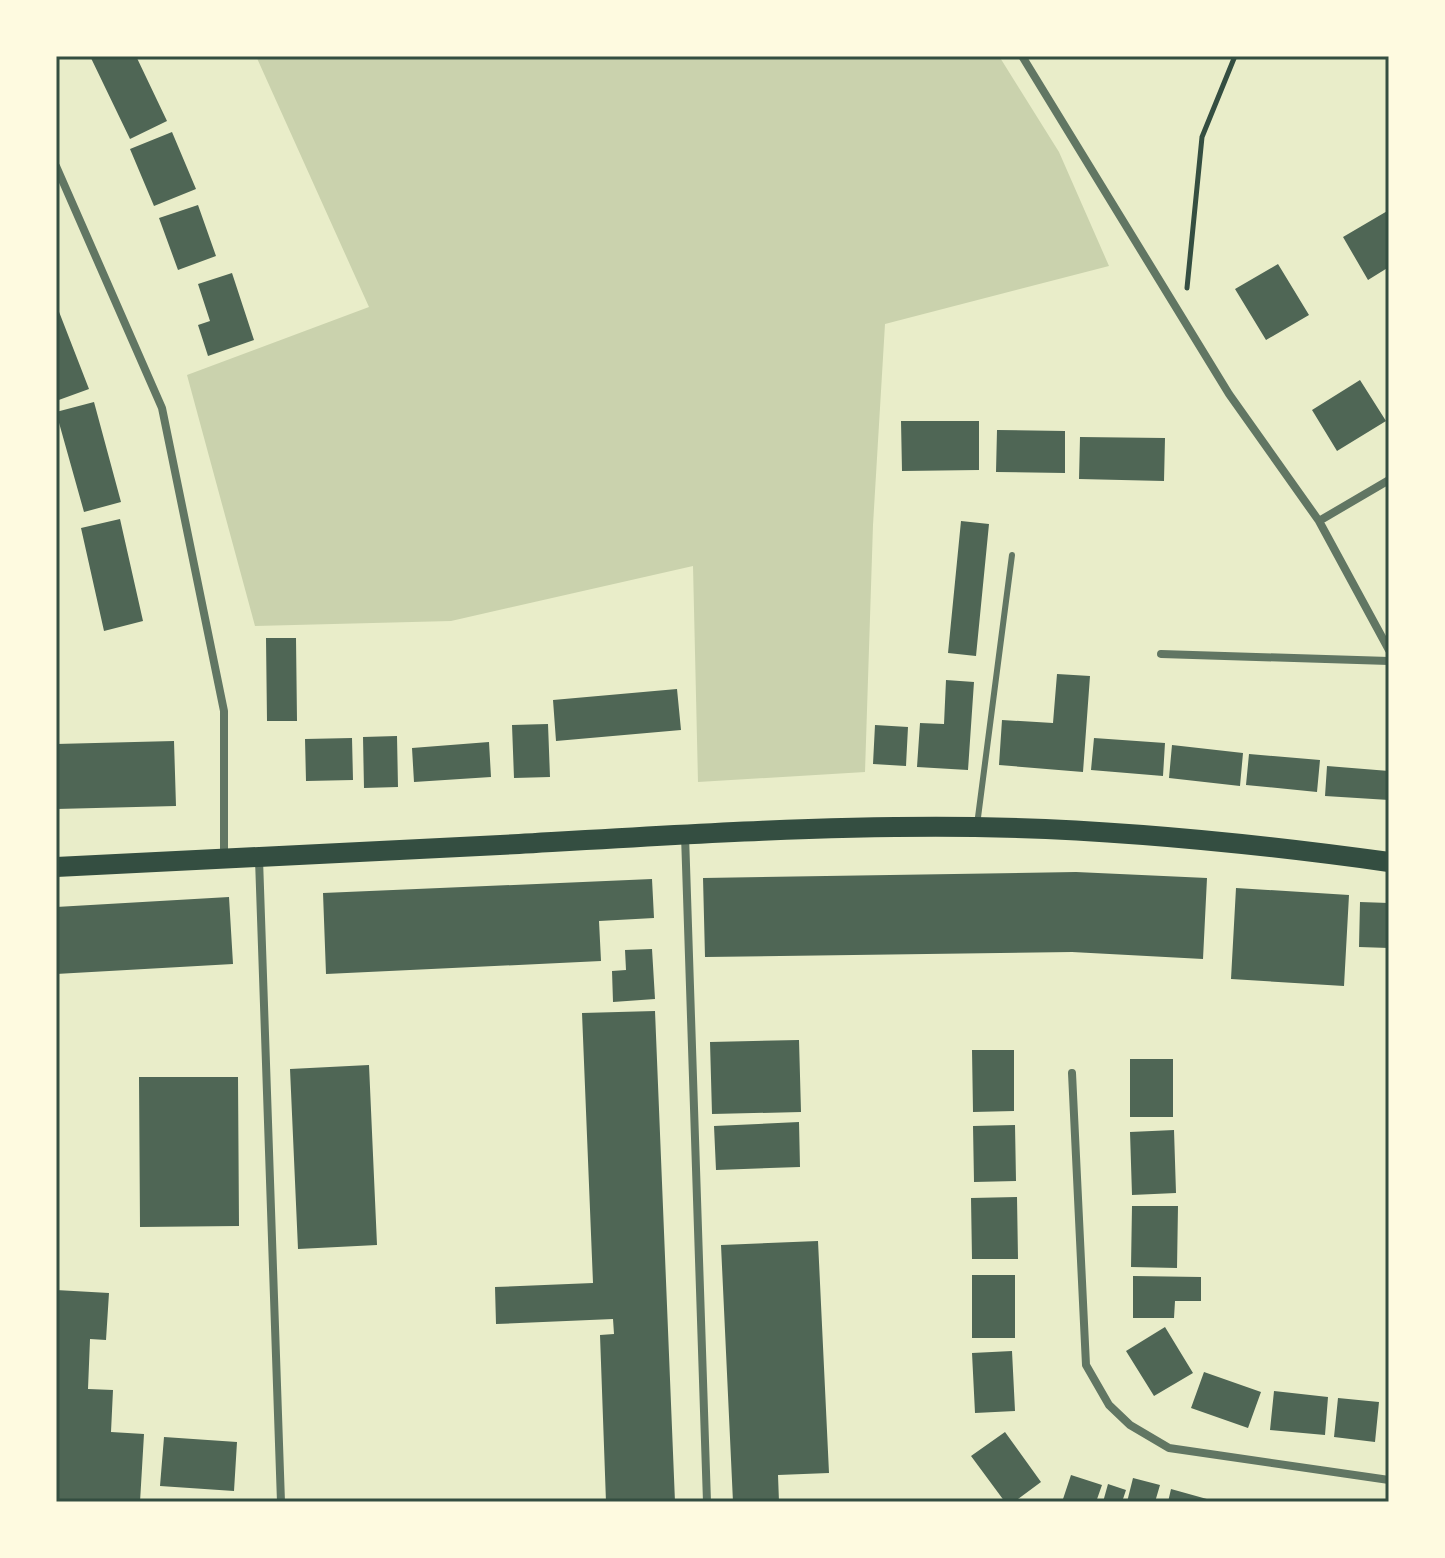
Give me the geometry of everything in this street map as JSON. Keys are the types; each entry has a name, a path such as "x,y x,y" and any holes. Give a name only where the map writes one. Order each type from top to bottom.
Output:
{"main road":[{"path":"56,867 858,827 977,827 1107,833 1308,851 1389,862"}],"street":[{"path":"1022,56 1229,394 1319,521 1389,650"},
{"path":"56,166 162,408 224,711 224,859"},
{"path":"1319,521 1389,480"},
{"path":"1161,654 1389,661"},
{"path":"685,834 707,1502"},
{"path":"259,858 281,1502"},
{"path":"1072,1073 1086,1365 1109,1405 1130,1425 1169,1448 1389,1480"}],"lane":[{"path":"977,827 1012,555"}],"path":[{"path":"1184,319 1202,137 1235,56"}],"green space":[{"path":"256,56 999,56 1059,152 1109,266 885,324 873,525 865,772 698,782 693,566 451,621 255,626 187,375 369,307"}],"building":[{"path":"90,56 136,56 167,121 130,139"},
{"path":"172,132 196,189 154,206 130,149"},
{"path":"198,205 216,256 178,270 159,218"},
{"path":"1389,210 1389,267 1368,280 1343,237"},
{"path":"1278,264 1309,315 1266,340 1235,289"},
{"path":"232,273 254,340 208,356 198,325 210,321 198,284"},
{"path":"56,304 89,389 56,401"},
{"path":"1360,380 1386,421 1337,451 1312,410"},
{"path":"94,402 121,502 84,512 56,412"},
{"path":"901,421 979,421 979,470 902,471"},
{"path":"997,430 1065,431 1065,473 996,472"},
{"path":"1080,437 1165,438 1164,481 1079,479"},
{"path":"120,519 143,621 104,631 81,528"},
{"path":"961,521 989,524 976,656 948,653"},
{"path":"266,638 296,638 297,721 267,721"},
{"path":"1057,674 1090,676 1083,772 999,765 1002,720 1053,723"},
{"path":"946,680 974,682 968,770 917,767 920,723 944,724"},
{"path":"677,689 681,730 556,741 553,700"},
{"path":"548,724 550,777 514,778 512,725"},
{"path":"875,725 908,727 906,766 873,764"},
{"path":"397,736 398,787 364,788 363,737"},
{"path":"352,738 353,780 306,781 305,739"},
{"path":"1094,738 1165,743 1163,776 1091,770"},
{"path":"174,741 176,806 56,809 56,744"},
{"path":"489,742 491,777 414,782 412,748"},
{"path":"1172,745 1243,753 1240,786 1169,778"},
{"path":"1249,754 1320,760 1317,792 1246,785"},
{"path":"1327,766 1389,771 1389,800 1325,796"},
{"path":"1076,872 1207,878 1203,959 1072,952 705,957 703,878"},
{"path":"652,879 654,918 599,921 601,961 326,974 323,893"},
{"path":"1236,888 1349,895 1344,986 1231,979"},
{"path":"229,897 233,964 56,974 56,907"},
{"path":"1360,902 1389,903 1389,948 1359,947"},
{"path":"652,949 655,999 613,1002 612,971 626,970 625,950"},
{"path":"655,1011 675,1502 606,1502 600,1335 614,1334 613,1319 496,1324 495,1287 593,1283 582,1013"},
{"path":"799,1040 801,1112 712,1114 710,1042"},
{"path":"972,1050 1014,1050 1014,1111 973,1112"},
{"path":"1130,1059 1173,1059 1173,1117 1130,1117"},
{"path":"369,1065 377,1245 298,1249 290,1069"},
{"path":"139,1077 238,1077 239,1226 140,1227"},
{"path":"799,1122 800,1167 716,1170 714,1126"},
{"path":"1015,1125 1016,1181 974,1182 973,1126"},
{"path":"1174,1130 1176,1193 1132,1195 1130,1132"},
{"path":"1017,1197 1018,1259 972,1259 971,1198"},
{"path":"1132,1206 1178,1206 1177,1268 1131,1267"},
{"path":"818,1241 829,1473 778,1475 779,1502 733,1502 721,1245"},
{"path":"972,1275 1015,1275 1015,1338 972,1338"},
{"path":"1133,1276 1201,1277 1201,1301 1175,1301 1174,1318 1133,1318"},
{"path":"56,1290 109,1293 106,1340 90,1339 88,1389 113,1390 111,1432 144,1434 140,1502 56,1502"},
{"path":"1165,1327 1193,1373 1154,1396 1126,1351"},
{"path":"1012,1351 1015,1411 975,1413 972,1353"},
{"path":"1204,1372 1261,1392 1248,1428 1191,1408"},
{"path":"1274,1391 1328,1397 1325,1435 1270,1430"},
{"path":"1338,1398 1379,1402 1375,1442 1334,1437"},
{"path":"1005,1432 1041,1482 1014,1502 1005,1502 971,1456"},
{"path":"164,1437 237,1442 234,1491 160,1486"},
{"path":"1071,1475 1102,1485 1096,1502 1062,1502"},
{"path":"1133,1478 1160,1485 1155,1502 1127,1502"},
{"path":"1108,1484 1126,1490 1122,1502 1103,1502"},
{"path":"1171,1489 1214,1501 1214,1502 1168,1502"}]}
